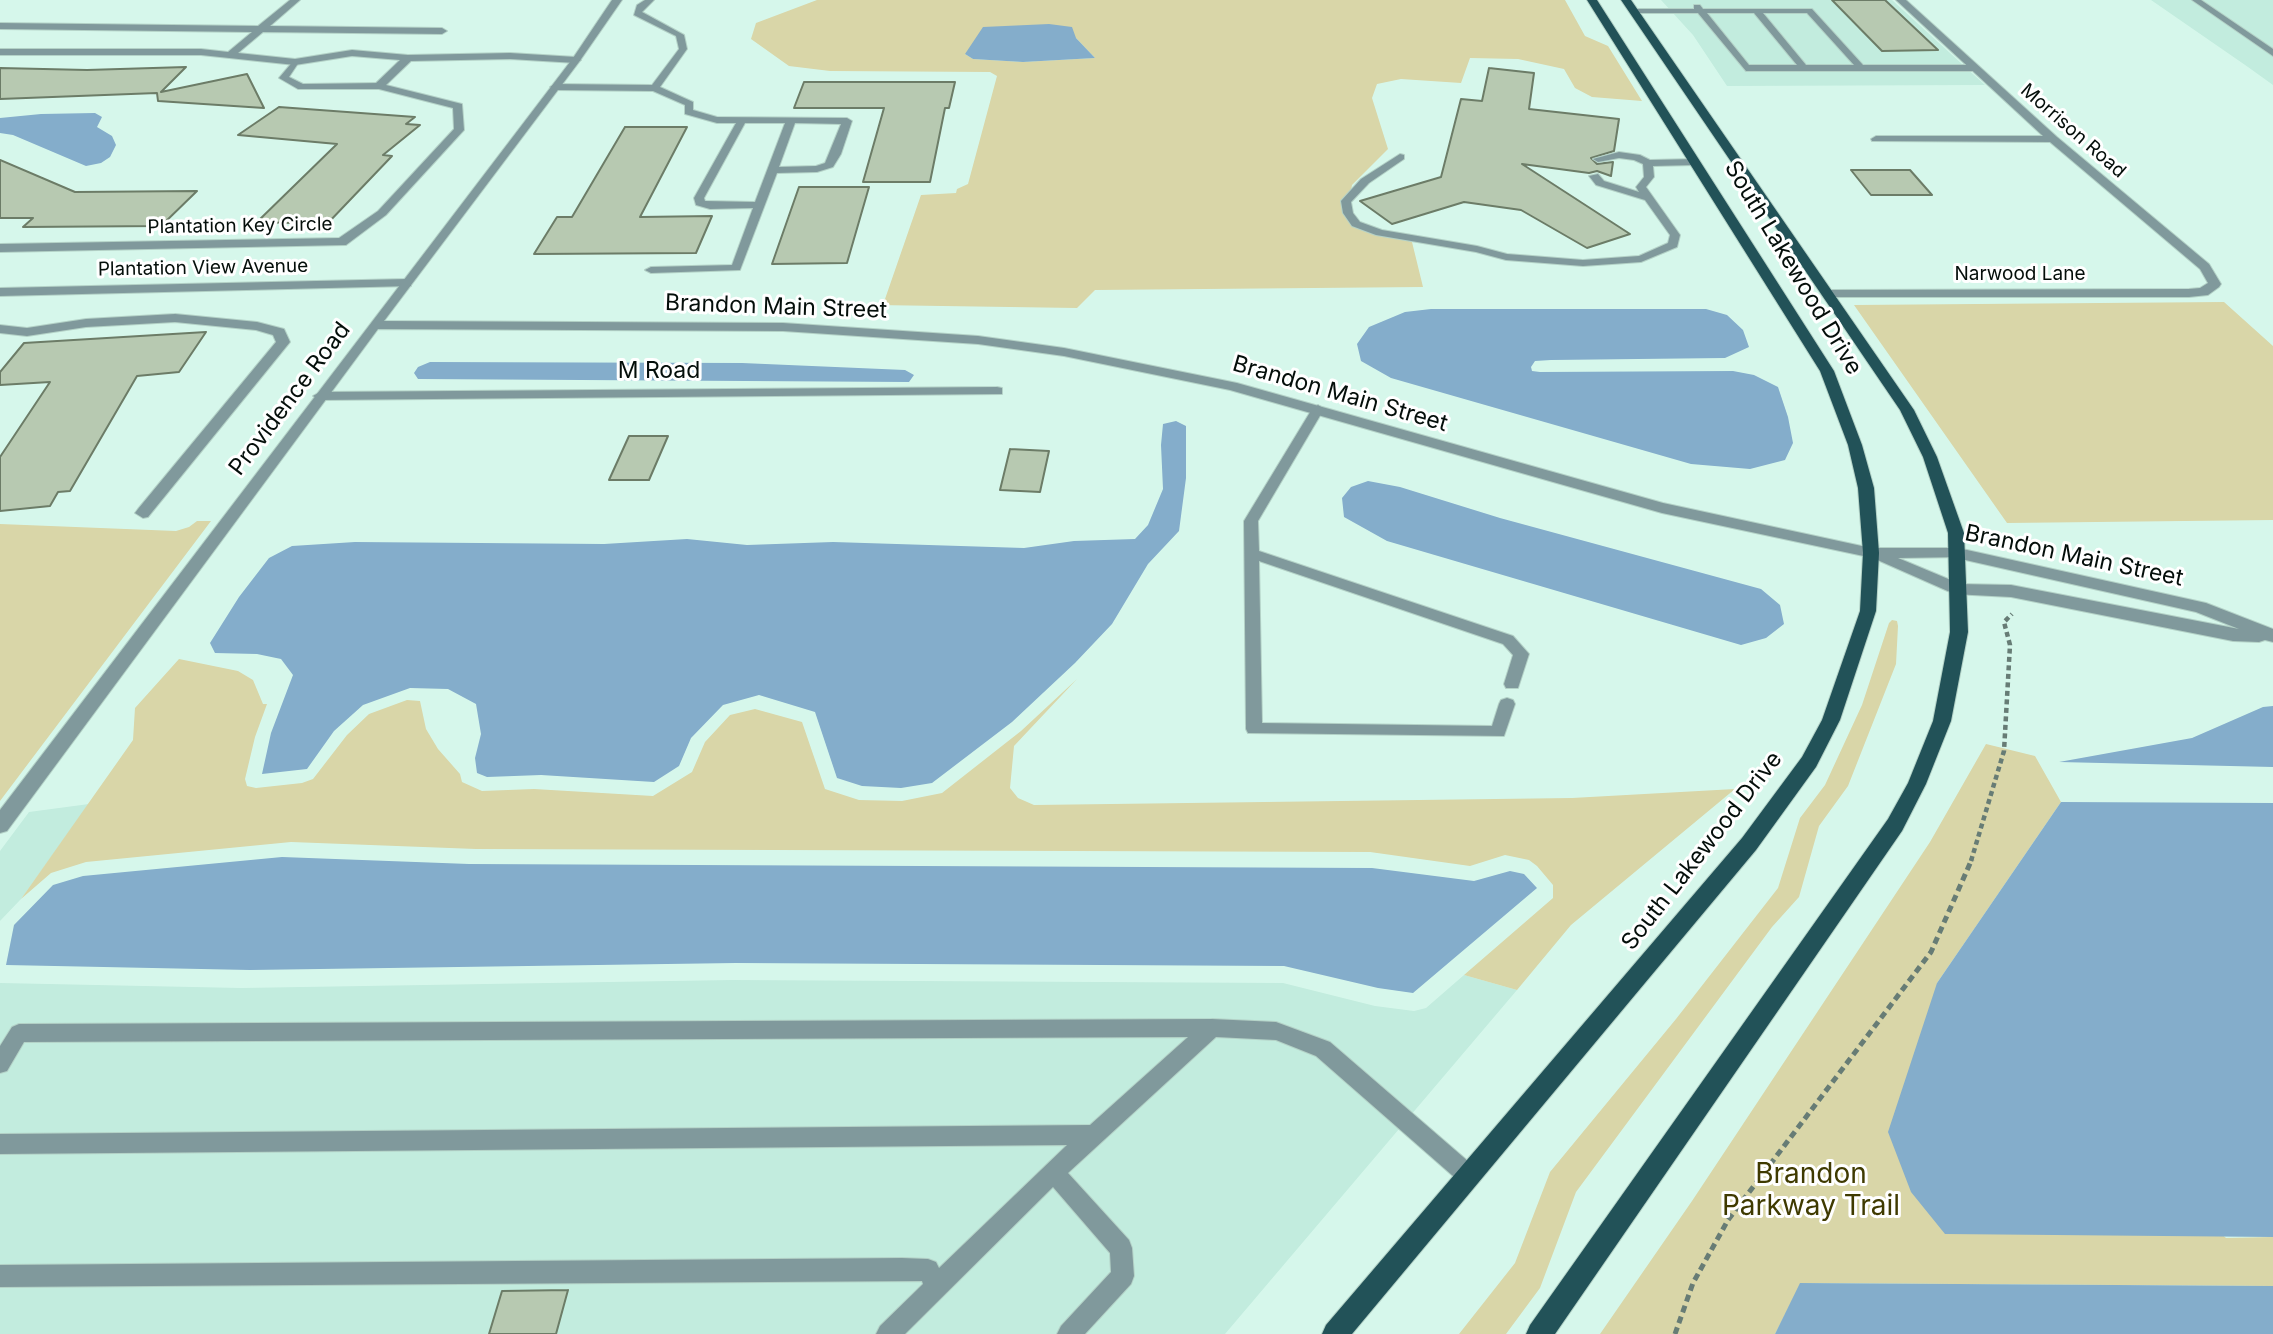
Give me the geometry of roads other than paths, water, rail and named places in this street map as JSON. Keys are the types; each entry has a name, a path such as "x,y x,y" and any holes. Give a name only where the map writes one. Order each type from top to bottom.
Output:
{"main road":[{"name":"South Lakewood Drive","path":"1335,1334 1749,844 1808,762 1830,720 1869,603 1870,520 1863,477 1842,406 1827,371 1592,0"},
{"name":"South Lakewood Drive","path":"1539,1334 1895,825 1917,784 1942,721 1959,632 1956,533 1930,457 1889,381 1630,5"}],"street":[{"path":"230,55 295,0"},
{"name":"Providence Road","path":"0,825 320,396 576,60 617,0"},
{"name":"Morrison Road","path":"1901,0 2053,139 2205,267 2215,285 2211,289"},
{"path":"0,26 442,31"},
{"path":"0,52 201,52 295,62 352,53 408,58 510,56 576,60"},
{"path":"379,86 408,58"},
{"name":"Plantation Key Circle","path":"0,248 342,242 382,213 459,130 458,106 379,86"},
{"path":"1876,139 2053,139"},
{"name":"Plantation View Avenue","path":"0,292 407,283"},
{"name":"Narwood Lane","path":"1829,294 2189,293 2211,289"},
{"path":"0,330 27,332 86,323 175,318 257,326 279,332 283,342 142,513"},
{"name":"Brandon Main Street","path":"375,325 783,327 908,334 1014,345 1136,365 1318,408 1582,487 1662,508 1871,553 1958,553 2200,607 2273,636"},
{"name":"M Road","path":"320,396 997,391"},
{"path":"1871,553 1959,590"},
{"name":"Brandon Main Street","path":"1959,590 2011,591 2233,635 2273,636"}],"lane":[{"path":"650,0 640,7 637,13 680,35 683,48 655,88"},
{"path":"1691,0 1746,68 1976,68"},
{"path":"1798,0 1861,68"},
{"path":"2196,0 2273,53"},
{"path":"1630,5 1700,11 1808,11"},
{"path":"1756,11 1804,68"},
{"path":"295,62 284,78 301,87 379,86"},
{"path":"555,87 655,88 690,104 688,112 717,120 847,121 836,154 829,165 817,169 773,170"},
{"path":"742,120 699,198 700,203 710,206 760,205"},
{"path":"651,270 736,268 791,121"},
{"path":"1598,159 1619,155 1636,157 1648,163 1695,162"},
{"path":"1400,158 1365,181 1346,201 1348,213 1356,224 1380,233 1477,249 1506,257 1583,263 1641,259 1673,245 1675,235 1641,187 1648,177 1648,163"},
{"path":"1594,176 1600,183 1646,197"},
{"path":"1318,408 1251,521 1254,729 1498,732 1507,704"},
{"path":"1252,554 1508,640 1521,654 1512,684"},
{"path":"888,1334 1053,1172 1212,1028"},
{"path":"0,1064 19,1033 1212,1028 1276,1031 1323,1049 1469,1176"},
{"path":"0,1144 1094,1135"},
{"path":"1053,1172 1121,1248 1124,1276 1069,1334"},
{"path":"0,1276 902,1269 928,1270 937,1287"}],"water":[{"path":"1049,24 1072,27 1076,38 1095,58 1023,62 973,59 965,54 983,27"},
{"path":"95,113 102,117 97,127 112,136 116,145 110,157 101,163 86,166 13,135 0,133 0,118"},
{"path":"1431,309 1706,309 1727,315 1743,330 1749,347 1725,358 1535,361 1531,367 1532,371 1733,371 1754,375 1778,387 1793,443 1785,460 1750,469 1691,464 1391,378 1361,361 1357,344 1369,327 1405,312"},
{"path":"430,362 742,363 905,370 914,375 909,382 418,379 414,373 418,367"},
{"path":"1176,421 1186,426 1186,478 1179,531 1148,564 1112,624 1075,663 1012,722 932,783 901,788 862,786 837,778 815,712 759,695 723,705 691,738 679,766 654,782 541,775 487,777 477,773 475,758 481,734 476,704 448,689 410,688 363,705 334,731 307,769 262,774 271,733 293,675 281,659 257,654 215,653 210,643 239,597 269,558 292,546 355,542 604,544 687,539 747,545 833,542 1024,548 1074,541 1135,539 1148,525 1163,489 1163,424"},
{"path":"1368,481 1400,487 1500,518 1761,589 1780,605 1784,624 1766,638 1741,645 1387,541 1344,517 1342,498 1351,487"},
{"path":"2273,706 2273,767 2059,762 2192,738 2263,707"},
{"path":"2061,802 2273,803 2273,1237 1945,1234 1911,1192 1888,1132 1937,983"},
{"path":"282,857 469,864 1372,868 1474,881 1510,871 1524,874 1537,888 1413,993 1378,988 1284,966 736,963 250,970 6,965 14,925 53,885 83,876"},
{"path":"1800,1283 2273,1286 2273,1334 1775,1334"}],"park label":[{"name":"Brandon Parkway Trail","path":"1811,1191"}]}
